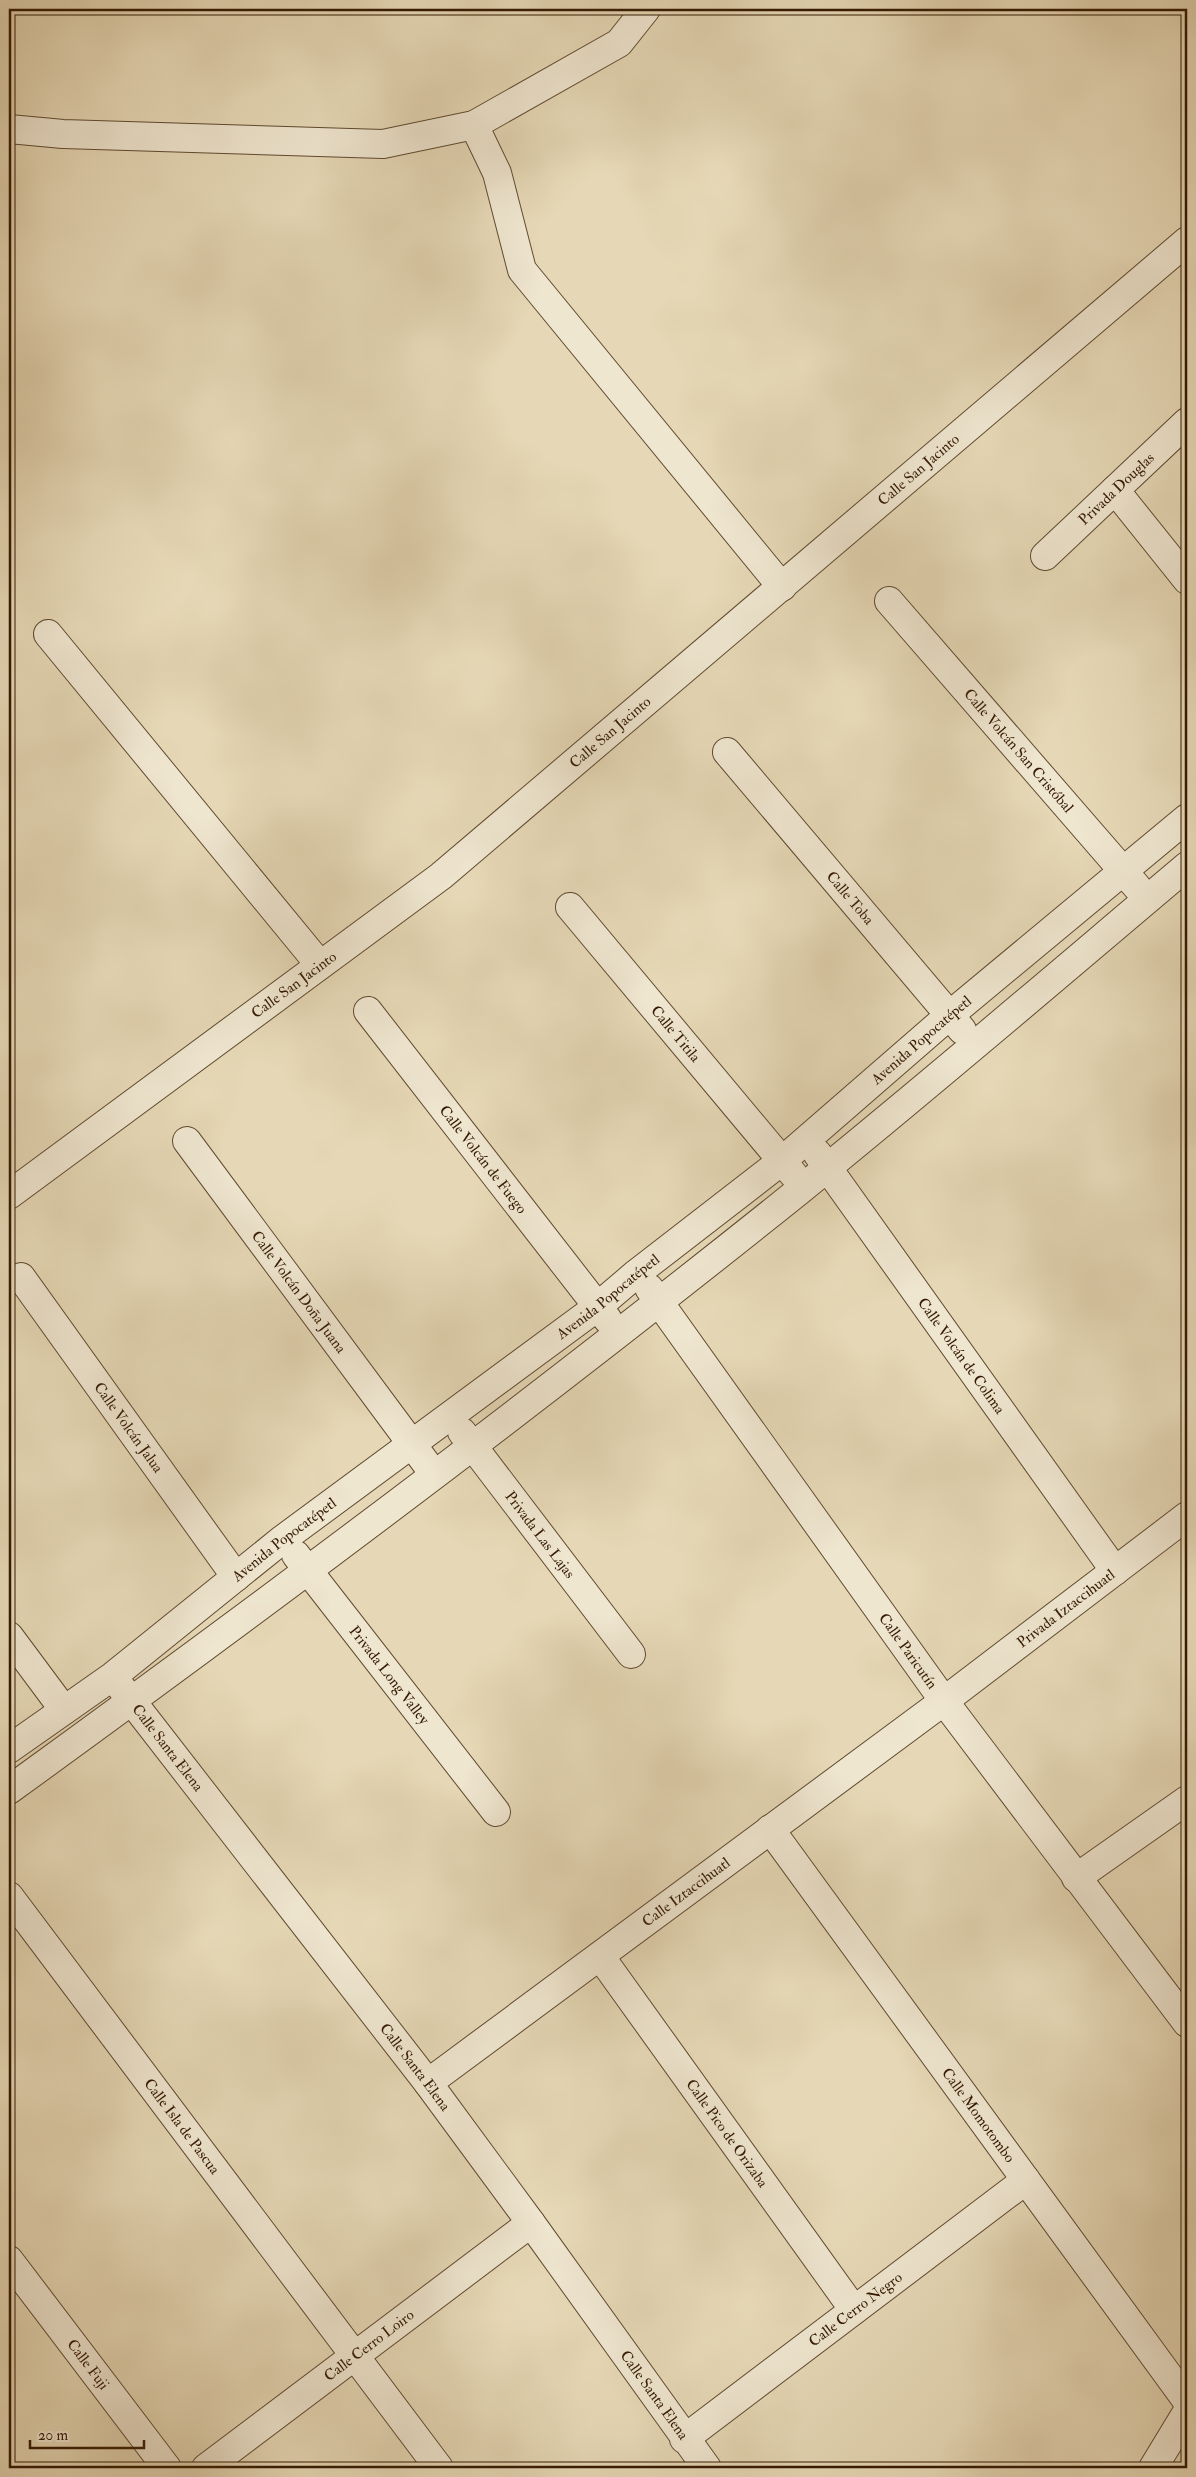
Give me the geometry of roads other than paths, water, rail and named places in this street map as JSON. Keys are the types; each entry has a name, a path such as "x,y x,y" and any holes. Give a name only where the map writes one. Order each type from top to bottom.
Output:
{"street":[{"path":"9,129 63,134 383,144 474,125 619,43 646,9"},
{"path":"474,125 497,173 522,270 782,587"},
{"name":"Calle San Jacinto","path":"9,1196 441,876 1187,240"},
{"name":"Privada Douglas","path":"1045,556 1187,422"},
{"path":"1116,490 1187,580"},
{"name":"Calle Volcán San Cristóbal","path":"888,601 1126,871 1147,900"},
{"path":"48,634 320,965"},
{"name":"Calle Toba","path":"727,752 950,1014 972,1046"},
{"name":"Avenida Popocatépetl","path":"9,1748 113,1676 284,1539 450,1414 596,1308 637,1273 783,1160 950,1014 1126,871 1187,818"},
{"path":"9,1790 307,1570 660,1301 827,1168 1187,866"},
{"name":"Calle Titila","path":"570,907 783,1160 803,1187"},
{"name":"Calle Volcán de Fuego","path":"368,1011 596,1308 619,1333"},
{"name":"Calle Volcán de Colima","path":"807,1140 1114,1571"},
{"name":"Calle Volcán Doña Juana","path":"187,1141 434,1474"},
{"name":"Calle Paricutín","path":"637,1273 660,1301 944,1702 1187,2023"},
{"name":"Calle Volcán Jalua","path":"21,1277 236,1578"},
{"name":"Privada Las Lajas","path":"450,1414 472,1446 631,1654"},
{"name":"Privada Iztaccihuatl","path":"944,1702 1187,1516"},
{"name":"Privada Long Valley","path":"284,1539 496,1812"},
{"path":"9,1636 64,1710"},
{"name":"Calle Santa Elena","path":"113,1676 130,1702 428,2084 531,2222 684,2439 708,2468"},
{"name":"Calle Iztaccihuatl","path":"428,2084 944,1702"},
{"path":"1076,1878 1187,1800"},
{"name":"Calle Momotombo","path":"770,1829 1187,2401"},
{"name":"Calle Isla de Pascua","path":"9,1896 439,2468"},
{"name":"Calle Pico de Orizaba","path":"600,1956 854,2310"},
{"name":"Calle Cerro Negro","path":"684,2439 1026,2180"},
{"name":"Calle Cerro Loiro","path":"206,2468 531,2222"},
{"name":"Calle Fuji","path":"9,2260 168,2468"},
{"path":"1153,2468 1187,2412"}]}
